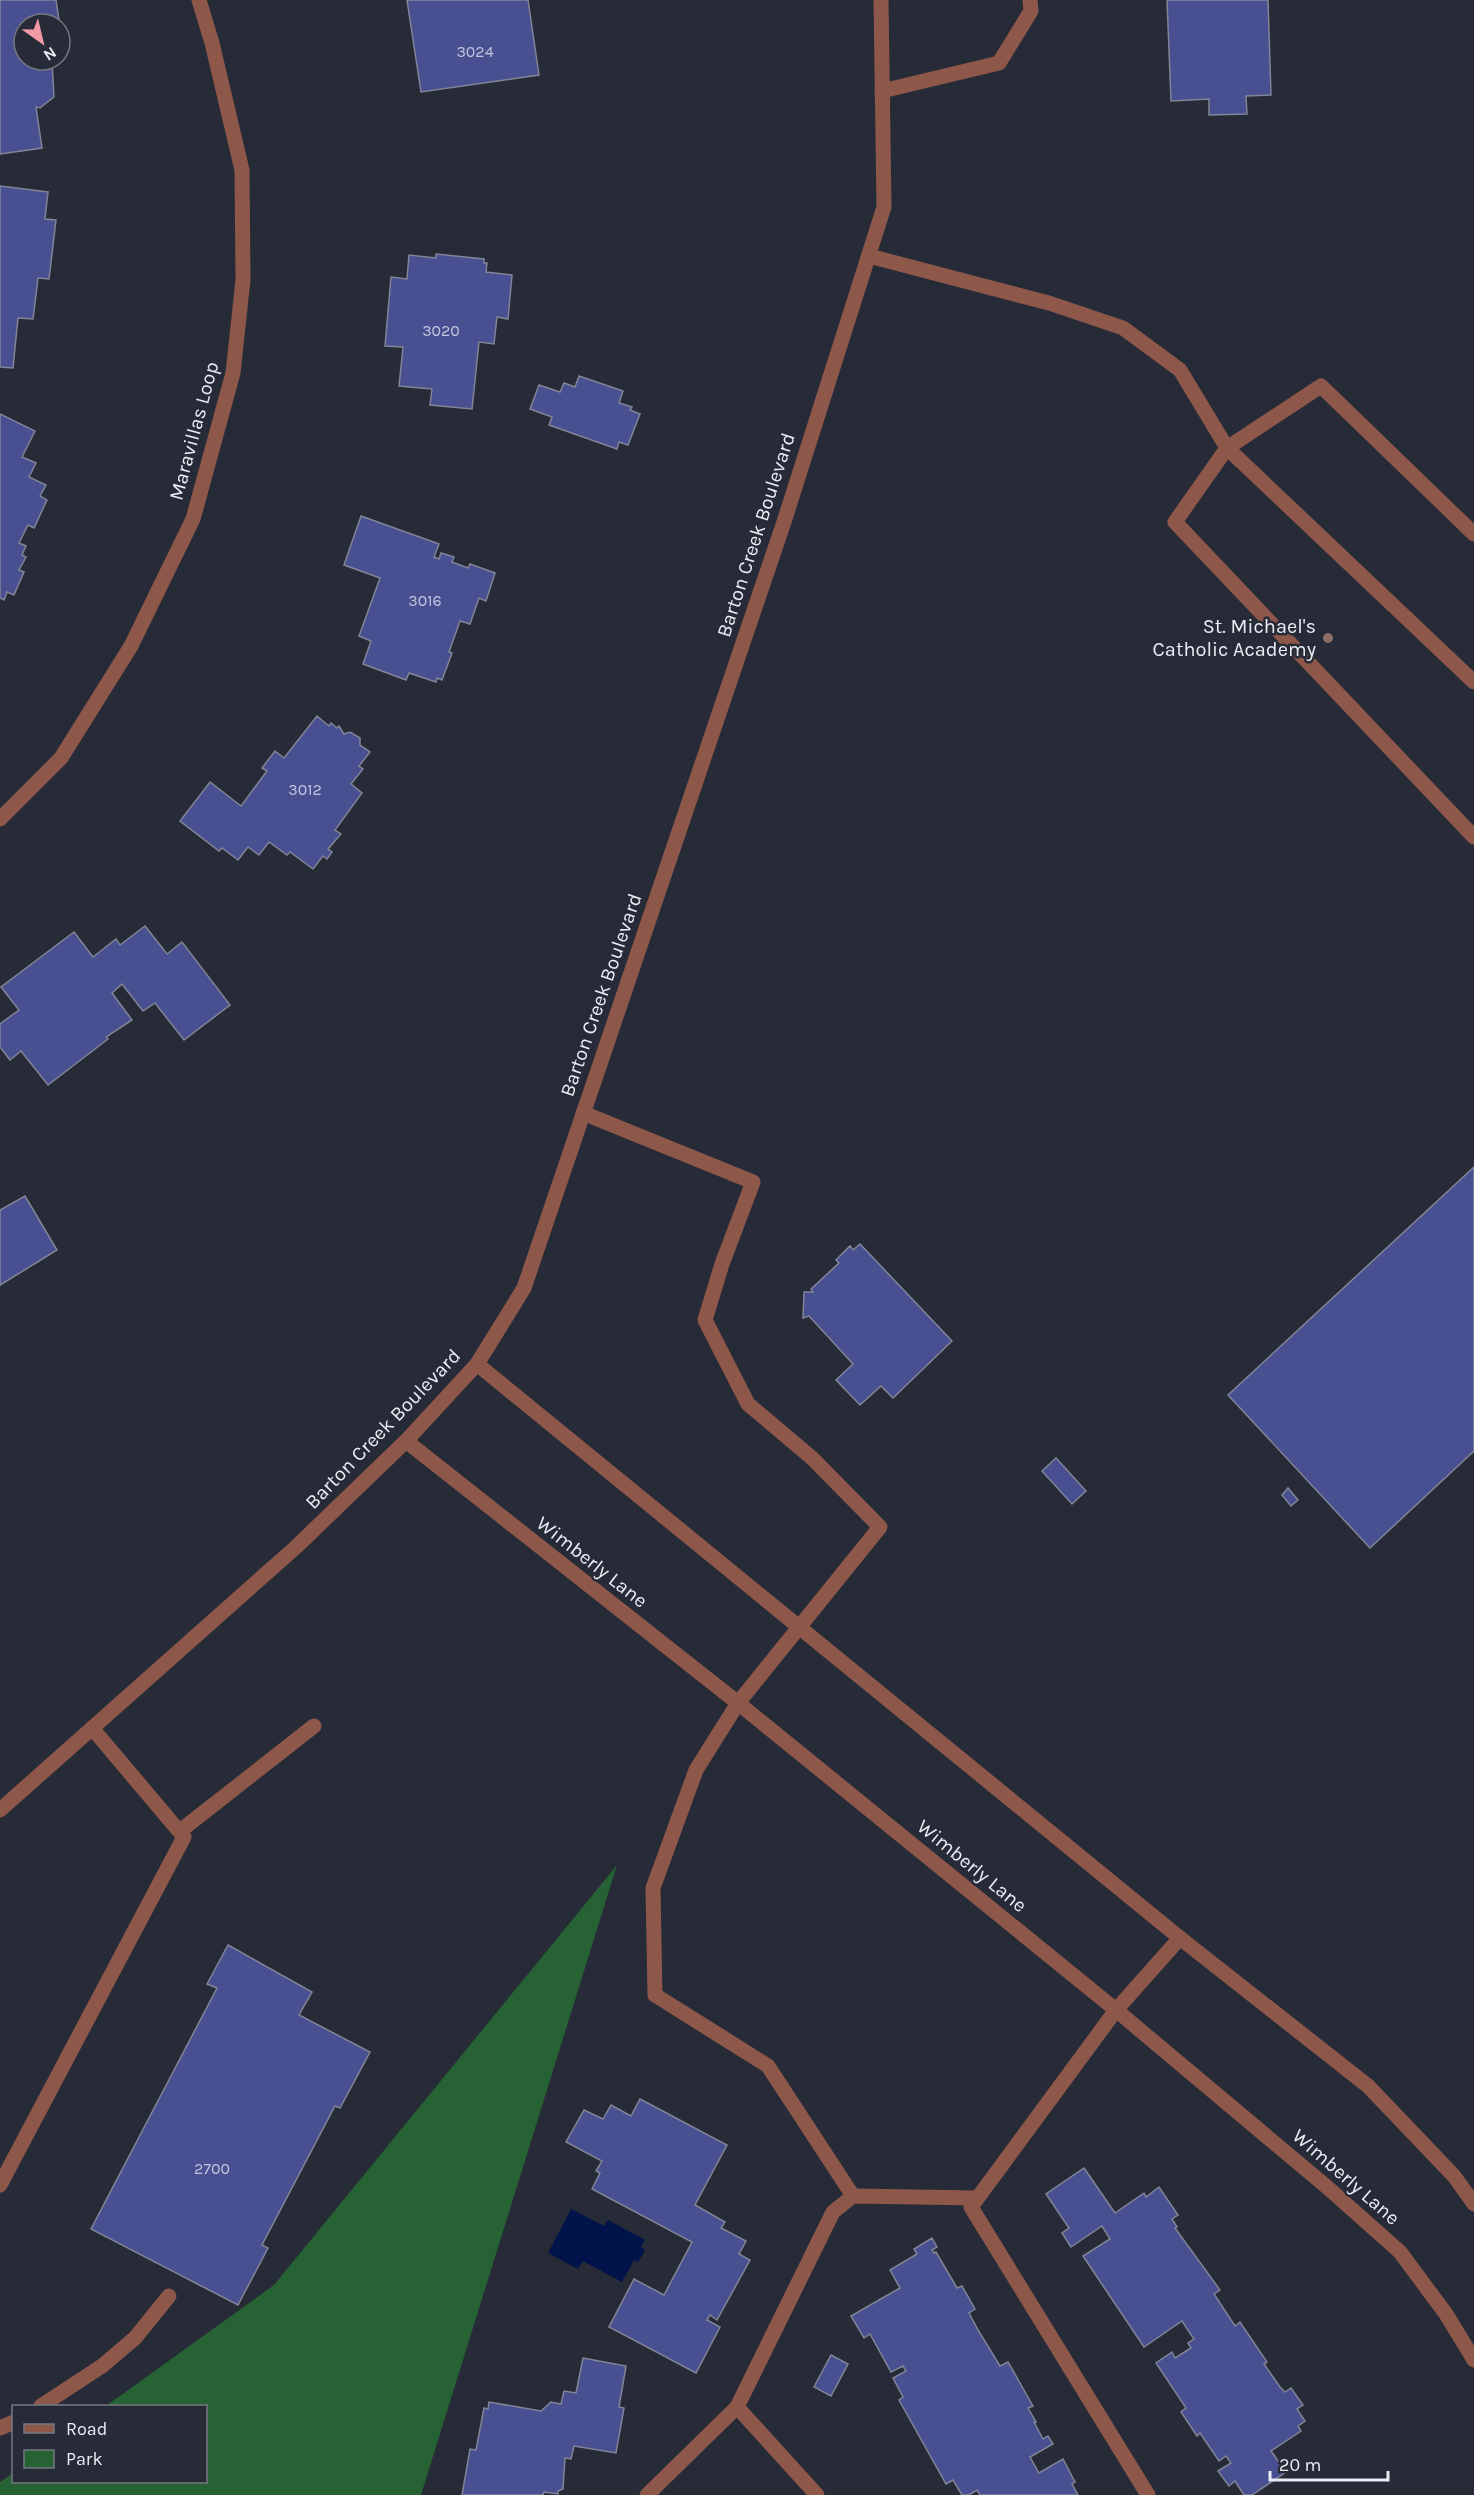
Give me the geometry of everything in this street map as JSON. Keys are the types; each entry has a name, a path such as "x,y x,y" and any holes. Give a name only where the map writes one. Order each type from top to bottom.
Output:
{"street":[{"name":"Maravillas Loop","path":"0,819 61,758 131,645 193,519 233,373 243,280 242,170 212,43 199,0"},
{"name":"Barton Creek Boulevard","path":"0,1810 296,1547 406,1441 477,1364 524,1288 784,522 884,207 881,0"},
{"path":"882,91 999,63 1031,11 1030,0"},
{"path":"868,256 1049,303 1123,328 1180,370 1227,448 1474,682"},
{"path":"1474,534 1321,386 1227,448 1175,522 1474,837"},
{"path":"583,1113 753,1182 722,1264 705,1320 748,1404 812,1458 880,1527 738,1703 696,1770 653,1888 655,1995 768,2066 853,2196"},
{"path":"477,1364 1180,1938 1368,2086 1454,2176 1474,2204"},
{"name":"Wimberly Lane","path":"406,1441 738,1703 1116,2010 1327,2187 1400,2253 1446,2314 1474,2360"},
{"path":"180,1831 314,1726"},
{"path":"0,2185 184,1837 92,1728"},
{"path":"1148,2495 971,2207 1116,2010 1180,1938"},
{"path":"647,2495 737,2407 833,2212 853,2196 977,2198"},
{"path":"43,2405 102,2366 135,2338 169,2296"},
{"path":"737,2407 817,2495"}],"green space":[{"path":"617,1865 421,2495 0,2495 0,2482 12,2474 12,2483 207,2483 207,2405 107,2405 274,2285"}],"shaded area":[{"path":"571,2209 604,2226 608,2220 645,2240 641,2247 645,2250 638,2262 634,2260 622,2282 583,2261 578,2269 548,2253"}],"building":[{"path":"0,0 56,0 58,12 12,12 12,72 53,72 54,97 40,108 36,107 42,148 0,154"},
{"path":"407,0 528,0 539,75 421,92"},
{"path":"1167,0 1268,0 1271,95 1246,96 1247,114 1209,115 1209,99 1171,101"},
{"path":"0,186 48,192 45,219 56,220 49,279 38,278 33,319 18,318 13,368 0,367"},
{"path":"436,254 484,259 484,263 487,263 486,272 512,275 508,319 497,317 494,344 479,342 472,409 430,405 432,389 399,386 403,347 385,346 391,277 407,279 409,255 436,258"},
{"path":"579,376 623,391 619,403 632,407 630,410 640,414 628,445 619,442 617,449 549,425 552,417 530,409 539,385 560,392 564,383 575,387"},
{"path":"0,414 35,431 22,457 36,463 29,477 46,485 40,496 47,500 34,528 28,525 19,543 26,546 22,555 26,557 19,570 24,572 14,595 7,592 4,600 0,598"},
{"path":"361,516 439,544 434,557 439,559 441,553 454,557 452,562 468,568 470,564 495,573 486,601 479,598 470,624 460,621 442,680 437,678 436,682 409,673 406,680 363,664 371,641 359,636 380,578 344,565"},
{"path":"317,716 329,726 331,723 337,728 339,726 344,734 350,732 360,738 360,745 370,752 359,766 363,769 351,784 362,793 335,830 341,834 328,849 332,852 327,859 323,856 313,869 290,852 287,855 269,842 259,855 248,847 238,860 222,848 219,851 180,821 210,782 241,806 267,771 262,768 275,751 284,758"},
{"path":"145,926 167,954 182,942 230,1005 184,1040 155,1003 143,1011 122,984 112,993 132,1020 106,1037 108,1039 48,1085 21,1051 10,1060 0,1047 0,1024 19,1010 1,987 74,932 93,957 116,939 120,945"},
{"path":"1474,1167 1474,1451 1370,1548 1228,1395"},
{"path":"25,1196 57,1250 0,1285 0,1210"},
{"path":"860,1244 952,1341 893,1398 881,1386 860,1405 836,1380 853,1364 809,1316 803,1318 804,1292 813,1292 811,1289 839,1263 836,1260 850,1246 853,1250"},
{"path":"1056,1458 1086,1491 1072,1504 1042,1471"},
{"path":"1288,1488 1298,1500 1291,1506 1282,1495"},
{"path":"228,1945 312,1992 299,2015 370,2052 340,2108 335,2106 262,2245 268,2248 238,2305 91,2229 217,1988 207,1984"},
{"path":"640,2099 727,2145 695,2205 725,2222 721,2228 746,2241 739,2254 750,2260 717,2320 710,2315 707,2320 720,2327 696,2373 609,2327 634,2279 664,2295 692,2242 592,2189 600,2173 596,2171 602,2161 566,2142 584,2110 603,2119 611,2105 631,2116"},
{"path":"1084,2168 1115,2213 1144,2193 1146,2197 1159,2187 1178,2215 1172,2219 1177,2227 1175,2228 1220,2290 1214,2294 1235,2326 1240,2322 1267,2362 1264,2364 1280,2387 1285,2392 1291,2388 1303,2405 1297,2409 1305,2421 1298,2426 1301,2431 1271,2451 1286,2472 1252,2495 1244,2495 1235,2481 1229,2486 1218,2471 1231,2463 1226,2456 1219,2461 1200,2433 1197,2436 1181,2412 1186,2408 1156,2363 1172,2352 1175,2358 1191,2348 1188,2343 1194,2339 1182,2321 1144,2347 1083,2256 1110,2239 1102,2226 1071,2247 1062,2233 1069,2228 1046,2194"},
{"path":"932,2238 937,2247 932,2250 936,2252 957,2288 962,2286 975,2309 969,2313 978,2330 1000,2366 1008,2362 1033,2406 1028,2408 1043,2439 1048,2436 1053,2444 1030,2457 1039,2473 1063,2459 1075,2482 1072,2484 1078,2495 980,2495 977,2490 969,2495 962,2495 953,2480 946,2484 899,2400 903,2397 893,2378 906,2371 903,2366 891,2372 870,2334 864,2338 851,2316 900,2288 890,2270 917,2254 914,2249"},
{"path":"831,2355 848,2364 831,2396 814,2387"},
{"path":"583,2358 626,2366 619,2407 624,2408 616,2453 574,2446 571,2459 565,2458 563,2489 558,2491 558,2494 544,2492 543,2495 462,2495 470,2449 476,2450 484,2408 488,2409 489,2402 541,2411 551,2402 561,2404 564,2391 576,2393"}],"place":[{"name":"St. Michael's Catholic Academy","path":"1328,638"}]}
